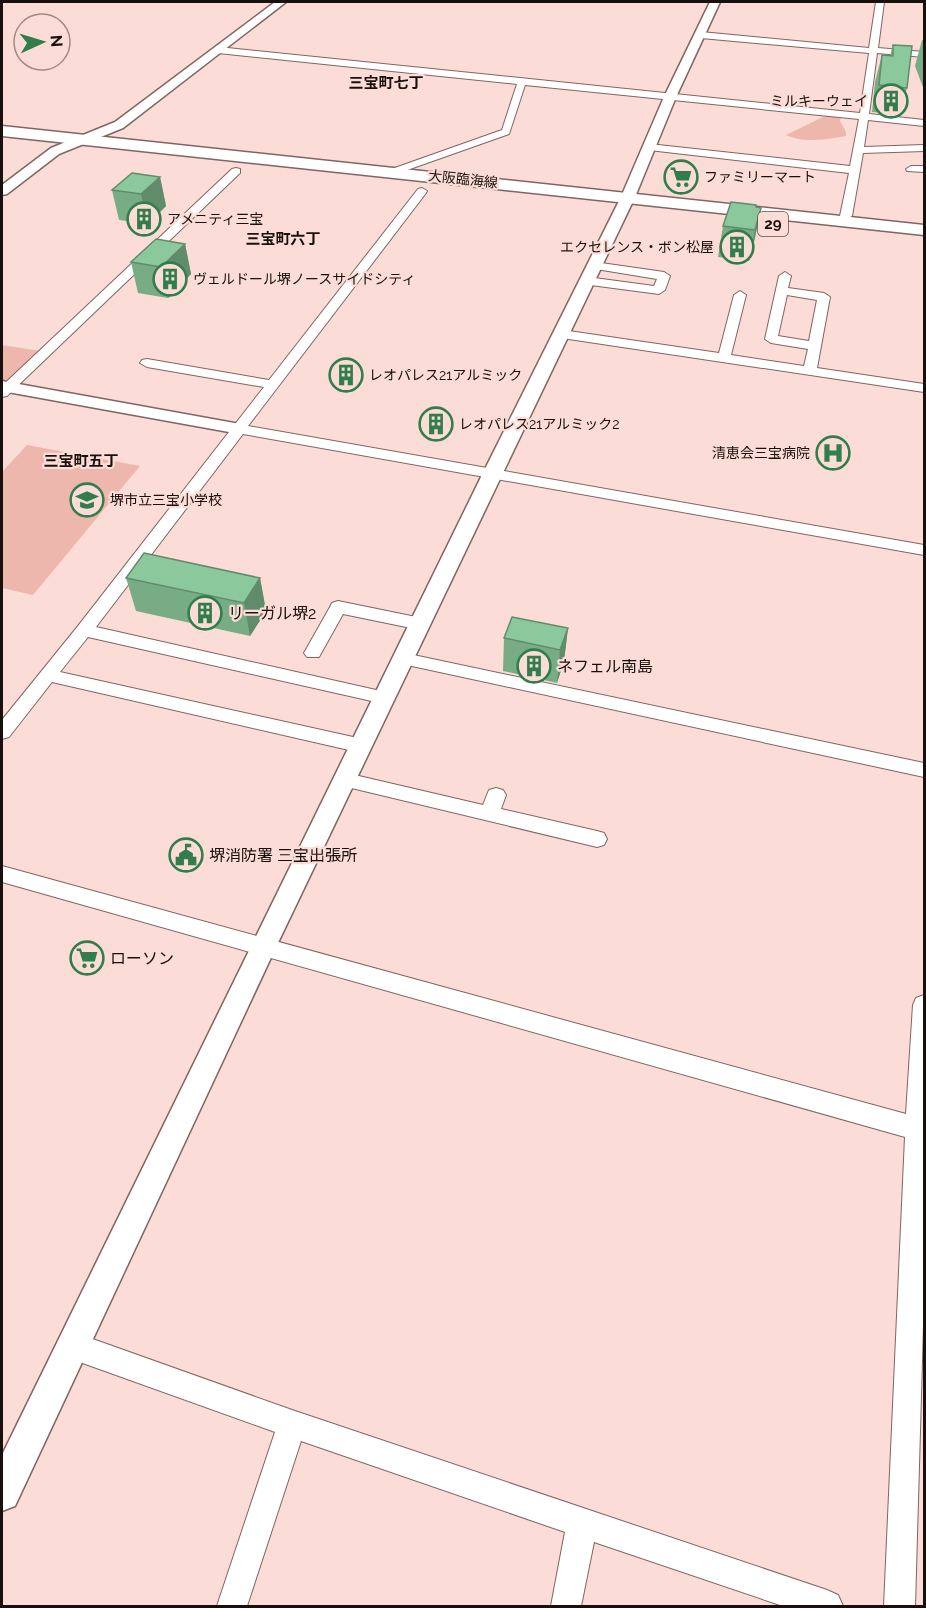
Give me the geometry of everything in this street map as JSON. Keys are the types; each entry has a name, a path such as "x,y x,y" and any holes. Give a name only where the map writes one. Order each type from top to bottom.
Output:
{"main road":[{"name":"大阪臨海線","path":"2,131 393,172 625,203 924,238"},
{"name":"大阪臨海線","path":"2,146 422,190 625,203 924,230"},
{"path":"625,203 924,223"},
{"path":"625,203 750,227 924,244"}],"street":[{"path":"2,191 55,152 119,125 281,2"},
{"path":"2,1493 264,945 625,203 670,97 715,2"},
{"path":"846,216 864,117 880,2"},
{"path":"701,34 924,55"},
{"path":"218,50 924,123"},
{"path":"393,172 506,132 522,81"},
{"path":"85,140 95,123"},
{"path":"649,147 854,170"},
{"path":"858,150 924,148"},
{"path":"911,169 924,169"},
{"path":"3,389 236,171"},
{"path":"5,722 48,675 84,630 422,190"},
{"path":"591,273 664,276 659,290 591,273"},
{"path":"785,276 771,339 814,346"},
{"path":"782,291 824,297 810,371"},
{"path":"724,358 740,295"},
{"path":"562,334 924,388"},
{"path":"147,363 273,385"},
{"path":"3,389 924,550"},
{"path":"313,653 338,607 421,624"},
{"path":"84,630 385,698"},
{"path":"404,659 924,770"},
{"path":"48,675 362,746"},
{"path":"346,780 493,804 597,838"},
{"path":"2,874 264,945 921,1130"},
{"path":"900,1606 921,1130 924,1005"},
{"path":"74,1346 292,1424 827,1606"},
{"path":"232,1606 292,1424"},
{"path":"566,1606 582,1524"}],"shaded area":[{"path":"827,115 841,117 840,121 846,136 807,140 786,135"},
{"path":"2,345 40,351 10,379 2,381"},
{"path":"27,445 140,466 33,595 2,588 2,472"}],"building":[{"path":"893,45 912,46 907,88 879,85 882,55 893,56"},
{"path":"132,173 160,177 141,194 112,190"},
{"path":"731,202 756,205 761,208 755,230 723,226"},
{"path":"156,239 185,244 161,267 131,262"},
{"path":"144,553 260,578 244,603 126,578"},
{"path":"512,617 568,628 560,650 504,638"}],"place":[{"name":"ミルキーウェイ","path":"891,101"},
{"name":"ファミリーマート","path":"681,177"},
{"name":"アメニティ三宝","path":"144,219"},
{"name":"エクセレンス・ボン松屋","path":"737,247"},
{"name":"ヴェルドール堺ノースサイドシティ","path":"170,279"},
{"name":"レオパレス21アルミック","path":"346,375"},
{"name":"レオパレス21アルミック2","path":"436,424"},
{"name":"清恵会三宝病院","path":"833,453"},
{"name":"堺市立三宝小学校","path":"87,500"},
{"name":"リーガル堺2","path":"205,613"},
{"name":"ネフェル南島","path":"534,666"},
{"name":"堺消防署 三宝出張所","path":"186,855"},
{"name":"ローソン","path":"87,958"}],"district":[{"name":"三宝町七丁","path":"386,83"},
{"name":"三宝町六丁","path":"283,239"},
{"name":"三宝町五丁","path":"81,461"}]}
